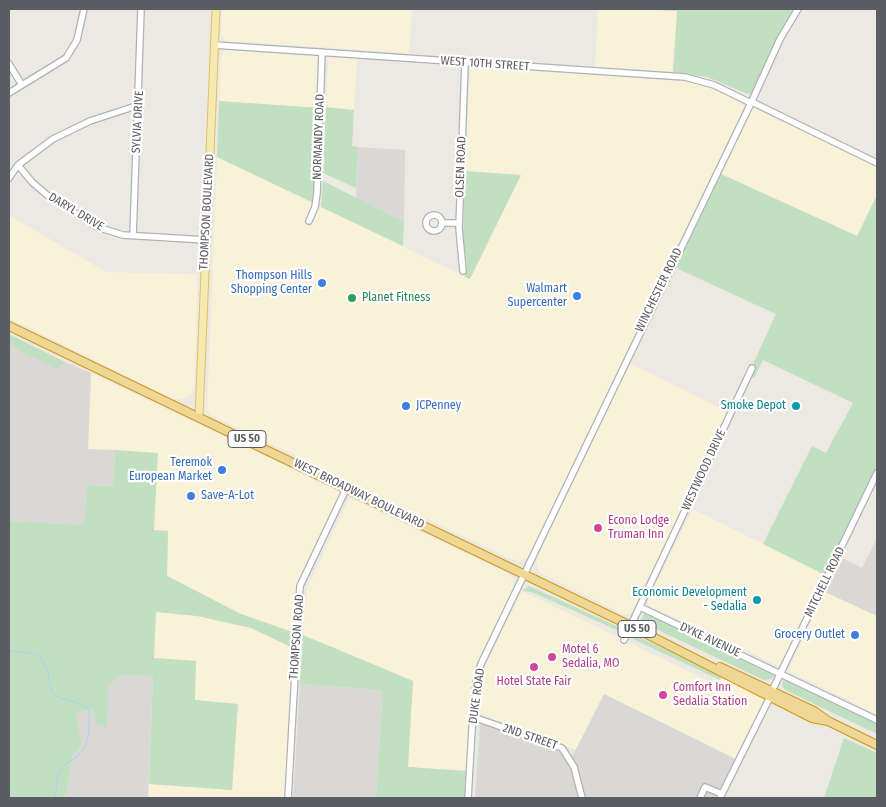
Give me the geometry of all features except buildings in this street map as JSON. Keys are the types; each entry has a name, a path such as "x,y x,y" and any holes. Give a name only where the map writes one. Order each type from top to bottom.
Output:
{"highway":[{"name":"WEST BROADWAY BOULEVARD","path":"9,326 348,487 709,664 733,671 771,694 814,711 828,721 877,744"}],"main road":[{"name":"THOMPSON BOULEVARD","path":"199,416 216,9"}],"street":[{"path":"9,93 66,58 72,50 81,28 84,9"},
{"name":"SYLVIA DRIVE","path":"133,236 141,9"},
{"name":"WINCHESTER ROAD","path":"524,574 780,39 798,9"},
{"name":"WEST 10TH STREET","path":"214,45 685,77 714,85 877,162"},
{"name":"NORMANDY ROAD","path":"309,221 315,207 317,193 322,52"},
{"name":"OLSEN ROAD","path":"463,271 459,248 459,223 465,63"},
{"path":"9,64 22,85"},
{"path":"9,178 18,165 36,150 75,128 114,112 139,105"},
{"name":"DARYL DRIVE","path":"18,165 32,182 71,212 97,227 133,236 206,240"},
{"path":"442,223 459,223"},
{"name":"WESTWOOD DRIVE","path":"624,640 752,368"},
{"name":"MITCHELL ROAD","path":"721,796 877,473"},
{"name":"THOMPSON ROAD","path":"288,798 300,586 348,487"},
{"name":"DUKE ROAD","path":"468,798 473,717 479,669 524,574"},
{"name":"DYKE AVENUE","path":"640,607 877,720"},
{"name":"2ND STREET","path":"473,717 562,748 574,767 582,798"},
{"path":"700,798 705,787 721,796"}],"shaded area":[{"path":"222,9 412,9 409,53 225,41 221,34"},
{"path":"598,9 677,11 673,72 595,67"},
{"path":"225,50 320,56 320,108 219,101 221,57"},
{"path":"330,57 357,59 354,110 326,107 328,60"},
{"path":"476,66 692,82 709,86 739,99 744,107 529,557 519,561 511,559 211,415 207,410 217,157 470,279 520,175 465,171 470,69"},
{"path":"754,108 877,166 877,195 858,236 721,174 751,110"},
{"path":"358,147 405,150 404,222 356,198"},
{"path":"9,215 106,272 198,274 194,388 191,394 181,399 173,399 9,318"},
{"path":"9,345 55,368 65,362 91,373 88,449 115,450 113,486 87,485 84,525 9,521"},
{"path":"629,363 730,413 634,611 625,615 539,572 536,560"},
{"path":"91,373 340,492 305,571 295,633 241,614 167,576 168,532 154,531 88,449"},
{"path":"349,499 353,499 505,572 513,579 513,589 476,672 468,771 408,767 413,681 303,635 307,588"},
{"path":"693,509 825,575 782,664 778,666 648,605 648,600"},
{"path":"877,538 877,616 825,592 840,557 862,568"},
{"path":"522,591 717,685 722,676 761,695 764,698 764,702 736,759 604,694 576,750 481,714 480,686 485,666"},
{"path":"825,592 877,616 877,714 792,673 789,669"},
{"path":"156,612 197,616 251,628 293,648 285,798 148,798 149,784 232,790 238,704 195,700 196,661 154,658"},
{"path":"124,675 153,676 148,798 63,798 67,793 72,756 79,750 82,743 76,716 81,711 94,710 108,686 116,678"},
{"path":"300,684 383,690 376,798 293,798"},
{"path":"604,694 736,759 717,798 475,798 480,723 484,722 573,755"}],"green space":[{"path":"643,9 793,9 752,93 748,94 707,77 673,72 677,11"},
{"path":"219,101 320,108 314,203 217,157"},
{"path":"326,107 354,110 352,146 358,147 356,188 323,173"},
{"path":"465,171 521,175 470,279 465,277 467,261 463,240"},
{"path":"721,174 857,236 877,195 877,467 825,575 763,544 812,446 826,453 853,403 763,360 754,378 748,375 776,314 676,268"},
{"path":"323,181 404,222 403,246 321,207"},
{"path":"9,334 65,362 56,369 9,345"},
{"path":"115,450 158,453 154,530 168,531 167,576 241,614 295,633 293,648 251,628 197,616 156,612 154,658 196,661 195,700 238,704 232,790 149,784 153,676 124,675 116,678 108,686 107,727 96,723 93,710 81,711 76,716 82,743 79,750 72,756 67,793 63,798 9,798 9,521 84,525 87,485 113,486"},
{"path":"529,586 621,628 621,632 532,592 522,591"},
{"path":"645,612 773,672 772,679 764,680 643,623 641,620"},
{"path":"303,635 413,681 408,767 468,771 467,798 376,798 383,690 300,684"},
{"path":"634,635 722,676 720,680 633,639 632,636"},
{"path":"788,679 877,721 877,734 785,690 782,685 783,681"},
{"path":"844,738 877,753 876,798 824,798"}],"waterway":[{"path":"9,651 32,653 41,658 48,671 50,687 55,696 80,704 89,710 89,731 86,745 77,757 63,766 58,773 55,798"}],"place":[{"name":"Thompson Hills Shopping Center","path":"322,283"},
{"name":"Walmart Supercenter","path":"577,296"},
{"name":"Planet Fitness","path":"352,298"},
{"name":"JCPenney","path":"406,406"},
{"name":"Smoke Depot","path":"796,406"},
{"name":"Teremok European Market","path":"222,470"},
{"name":"Save-A-Lot","path":"191,496"},
{"name":"Econo Lodge Truman Inn","path":"598,528"},
{"name":"Economic Development - Sedalia","path":"757,600"},
{"name":"Grocery Outlet","path":"855,635"},
{"name":"Motel 6 Sedalia, MO","path":"552,657"},
{"name":"Hotel State Fair","path":"534,667"},
{"name":"Comfort Inn Sedalia Station","path":"663,695"}]}
